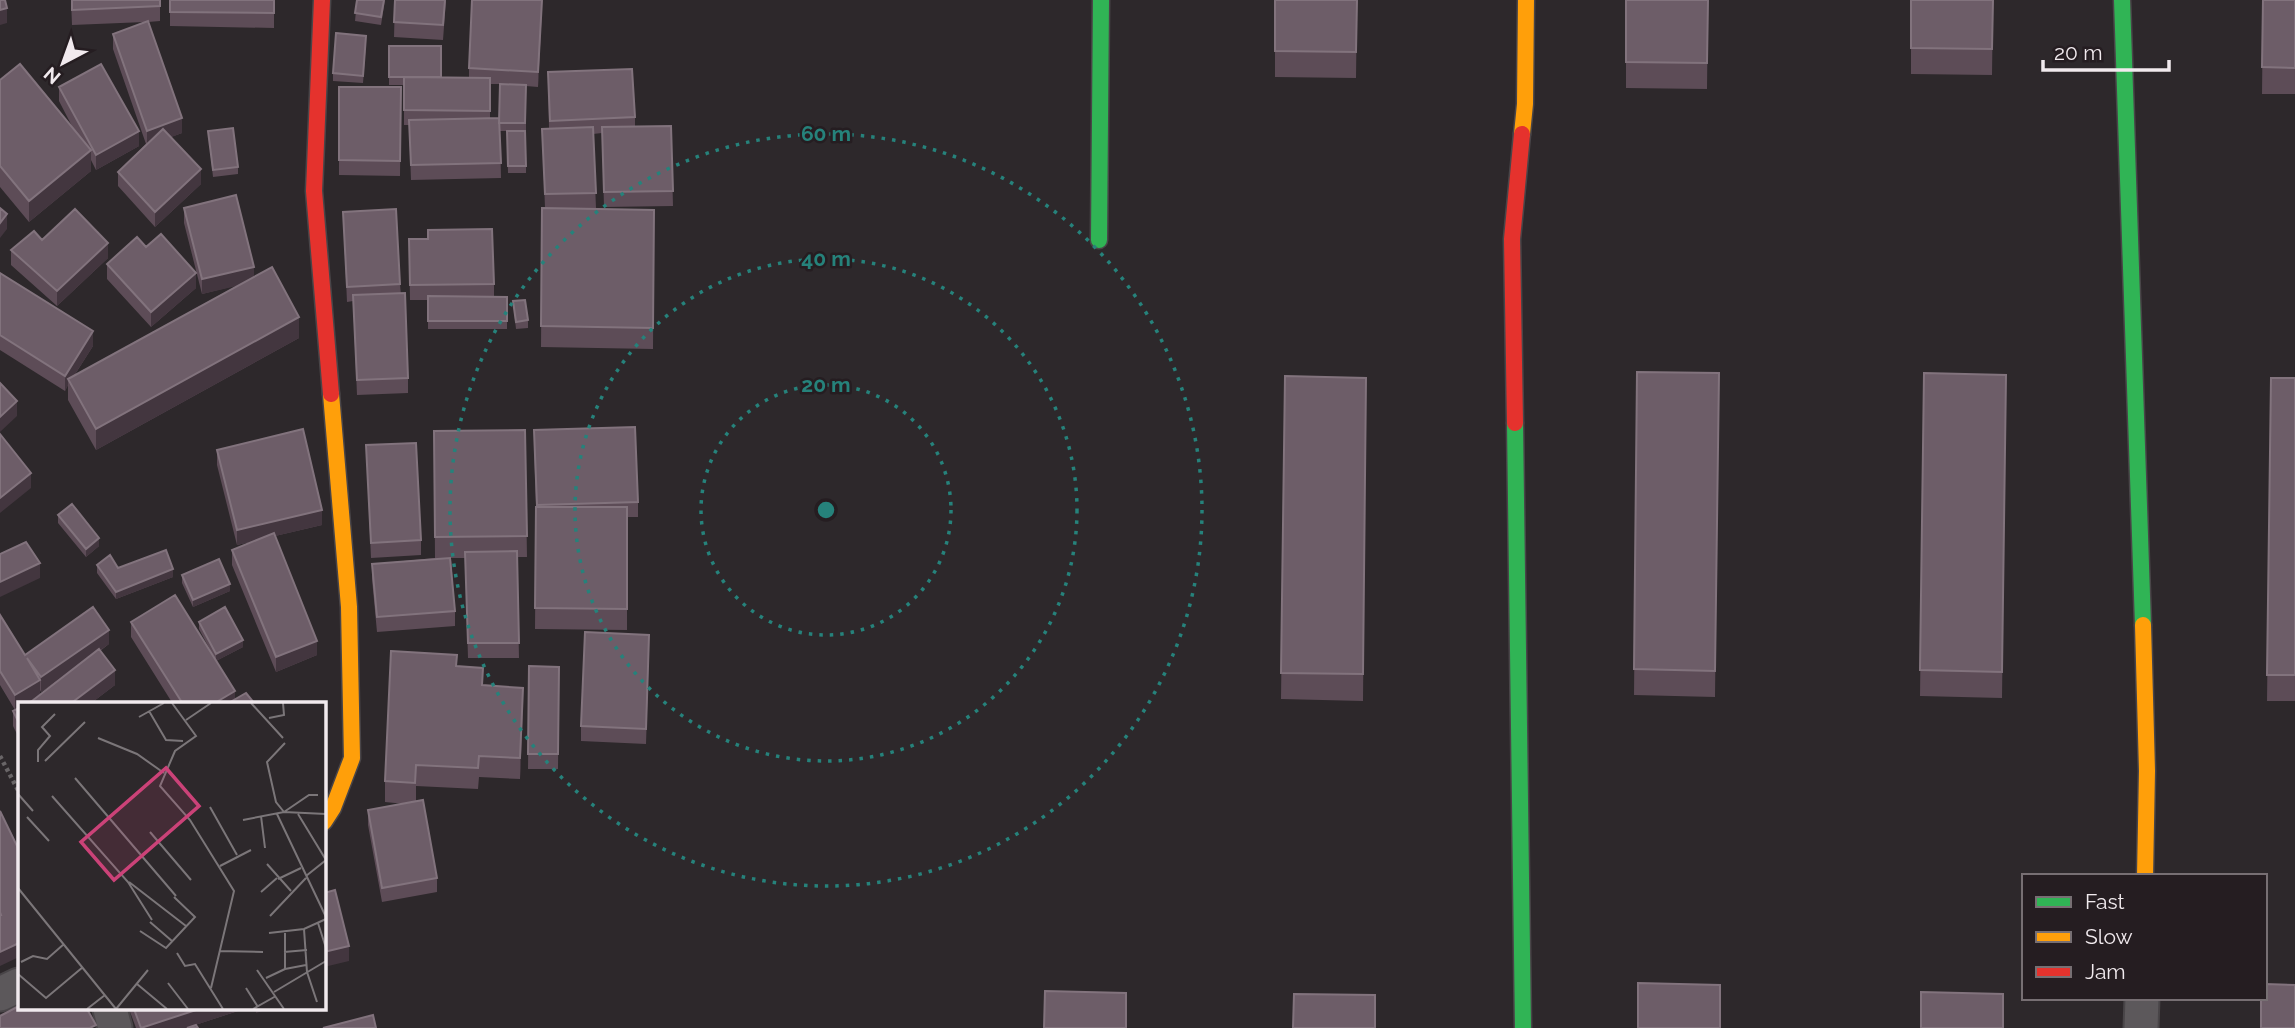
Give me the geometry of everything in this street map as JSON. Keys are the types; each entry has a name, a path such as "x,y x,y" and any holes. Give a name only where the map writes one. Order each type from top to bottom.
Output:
{"street":[{"path":"322,0 314,191 349,607 352,758 333,808 326,819"},
{"path":"1099,240 1101,0"},
{"path":"1522,1028 1512,239 1525,104 1526,0"},
{"path":"2122,0 2146,730 2144,874"},
{"path":"0,994 18,985"},
{"path":"2141,1028 2142,1000"},
{"path":"110,1010 115,1028"}],"path":[{"path":"0,756 18,790"}],"building":[{"path":"0,0 5,0 7,8 0,10"},
{"path":"72,0 160,0 160,6 72,10"},
{"path":"170,0 274,0 274,13 170,12"},
{"path":"357,0 384,0 381,17 355,13"},
{"path":"395,0 445,0 443,25 394,22"},
{"path":"472,0 542,0 538,72 469,68"},
{"path":"1275,0 1357,0 1356,52 1275,51"},
{"path":"1626,0 1708,0 1707,63 1626,62"},
{"path":"1911,0 1993,0 1992,49 1911,48"},
{"path":"2263,0 2295,0 2295,68 2262,67"},
{"path":"148,21 182,118 147,131 113,34"},
{"path":"336,33 366,36 363,76 333,73"},
{"path":"389,46 441,46 441,77 389,77"},
{"path":"20,64 91,150 29,201 0,166 0,80"},
{"path":"101,64 139,131 96,155 59,87"},
{"path":"632,69 635,117 550,121 548,72"},
{"path":"404,77 490,78 490,111 404,110"},
{"path":"500,84 526,85 525,123 499,123"},
{"path":"339,87 401,87 400,161 339,160"},
{"path":"499,118 501,163 411,165 409,120"},
{"path":"671,126 673,191 604,192 602,127"},
{"path":"593,127 596,193 545,194 542,129"},
{"path":"233,128 238,167 213,170 208,131"},
{"path":"163,129 201,169 155,212 118,172"},
{"path":"507,131 525,131 526,166 508,166"},
{"path":"236,195 254,267 202,279 184,208"},
{"path":"0,208 7,214 0,223"},
{"path":"542,208 654,210 653,328 541,326"},
{"path":"75,209 108,243 57,291 11,250 34,231 42,240"},
{"path":"396,209 400,284 347,287 343,212"},
{"path":"492,229 494,284 410,285 409,239 428,239 428,230"},
{"path":"161,234 196,273 151,312 107,264 137,237 146,247"},
{"path":"272,267 299,317 96,429 68,379"},
{"path":"0,273 93,331 65,376 0,335"},
{"path":"405,293 408,378 357,380 353,295"},
{"path":"428,296 507,297 507,321 428,321"},
{"path":"525,300 528,320 516,322 513,301"},
{"path":"1637,372 1719,373 1715,671 1634,669"},
{"path":"1924,373 2006,375 2002,672 1920,670"},
{"path":"1285,376 1366,378 1363,674 1281,673"},
{"path":"2271,378 2295,378 2295,675 2267,675"},
{"path":"0,383 17,401 0,417"},
{"path":"635,427 638,502 537,505 534,430"},
{"path":"303,429 322,510 237,530 217,450"},
{"path":"525,430 527,536 435,537 434,431"},
{"path":"0,434 31,473 0,498"},
{"path":"416,443 421,540 371,543 366,445"},
{"path":"72,504 99,538 86,549 58,515"},
{"path":"536,507 627,507 627,609 535,608"},
{"path":"274,533 317,641 276,657 232,550"},
{"path":"26,542 40,563 0,582 0,554"},
{"path":"166,550 173,569 116,592 97,565 110,555 118,568"},
{"path":"517,551 519,643 468,643 465,552"},
{"path":"450,558 455,611 377,617 372,564"},
{"path":"219,559 230,584 193,600 182,575"},
{"path":"175,595 235,691 216,702 182,702 131,622"},
{"path":"93,607 109,630 41,677 27,658 40,680 15,695 0,671 0,615 25,655"},
{"path":"225,607 243,640 216,654 199,622"},
{"path":"585,632 649,635 646,729 581,726"},
{"path":"99,649 115,670 73,702 30,702"},
{"path":"391,651 457,655 456,666 483,668 482,685 523,688 520,758 479,756 478,768 416,765 415,783 385,781"},
{"path":"529,666 559,667 558,754 528,754"},
{"path":"246,693 253,702 230,702"},
{"path":"18,708 18,721 13,711"},
{"path":"423,800 437,878 382,888 368,810"},
{"path":"0,811 18,848 18,943 0,952"},
{"path":"335,890 349,946 326,952 326,892"},
{"path":"1638,983 1720,985 1720,1028 1638,1028"},
{"path":"2267,984 2295,985 2295,1028 2261,1028 2261,1000 2267,1000"},
{"path":"1045,991 1126,993 1126,1028 1044,1028"},
{"path":"1921,992 2003,994 2003,1028 1921,1028"},
{"path":"1294,994 1375,995 1375,1028 1293,1028"},
{"path":"18,1007 18,1010 88,1010 96,1025 90,1028 0,1028 0,1016"},
{"path":"134,1010 196,1010 141,1028"},
{"path":"373,1015 376,1028 323,1028"}],"traffic: fast":[{"path":"1099,240 1101,0"},
{"path":"2122,0 2143,625"},
{"path":"1515,423 1523,1028"}],"traffic: slow":[{"path":"1522,134 1525,104 1526,0"},
{"path":"326,819 333,808 352,758 349,607 331,394"},
{"path":"2143,625 2147,771 2145,874"}],"traffic: jam":[{"path":"322,0 314,191 331,394"},
{"path":"1515,423 1512,239 1522,134"}]}
